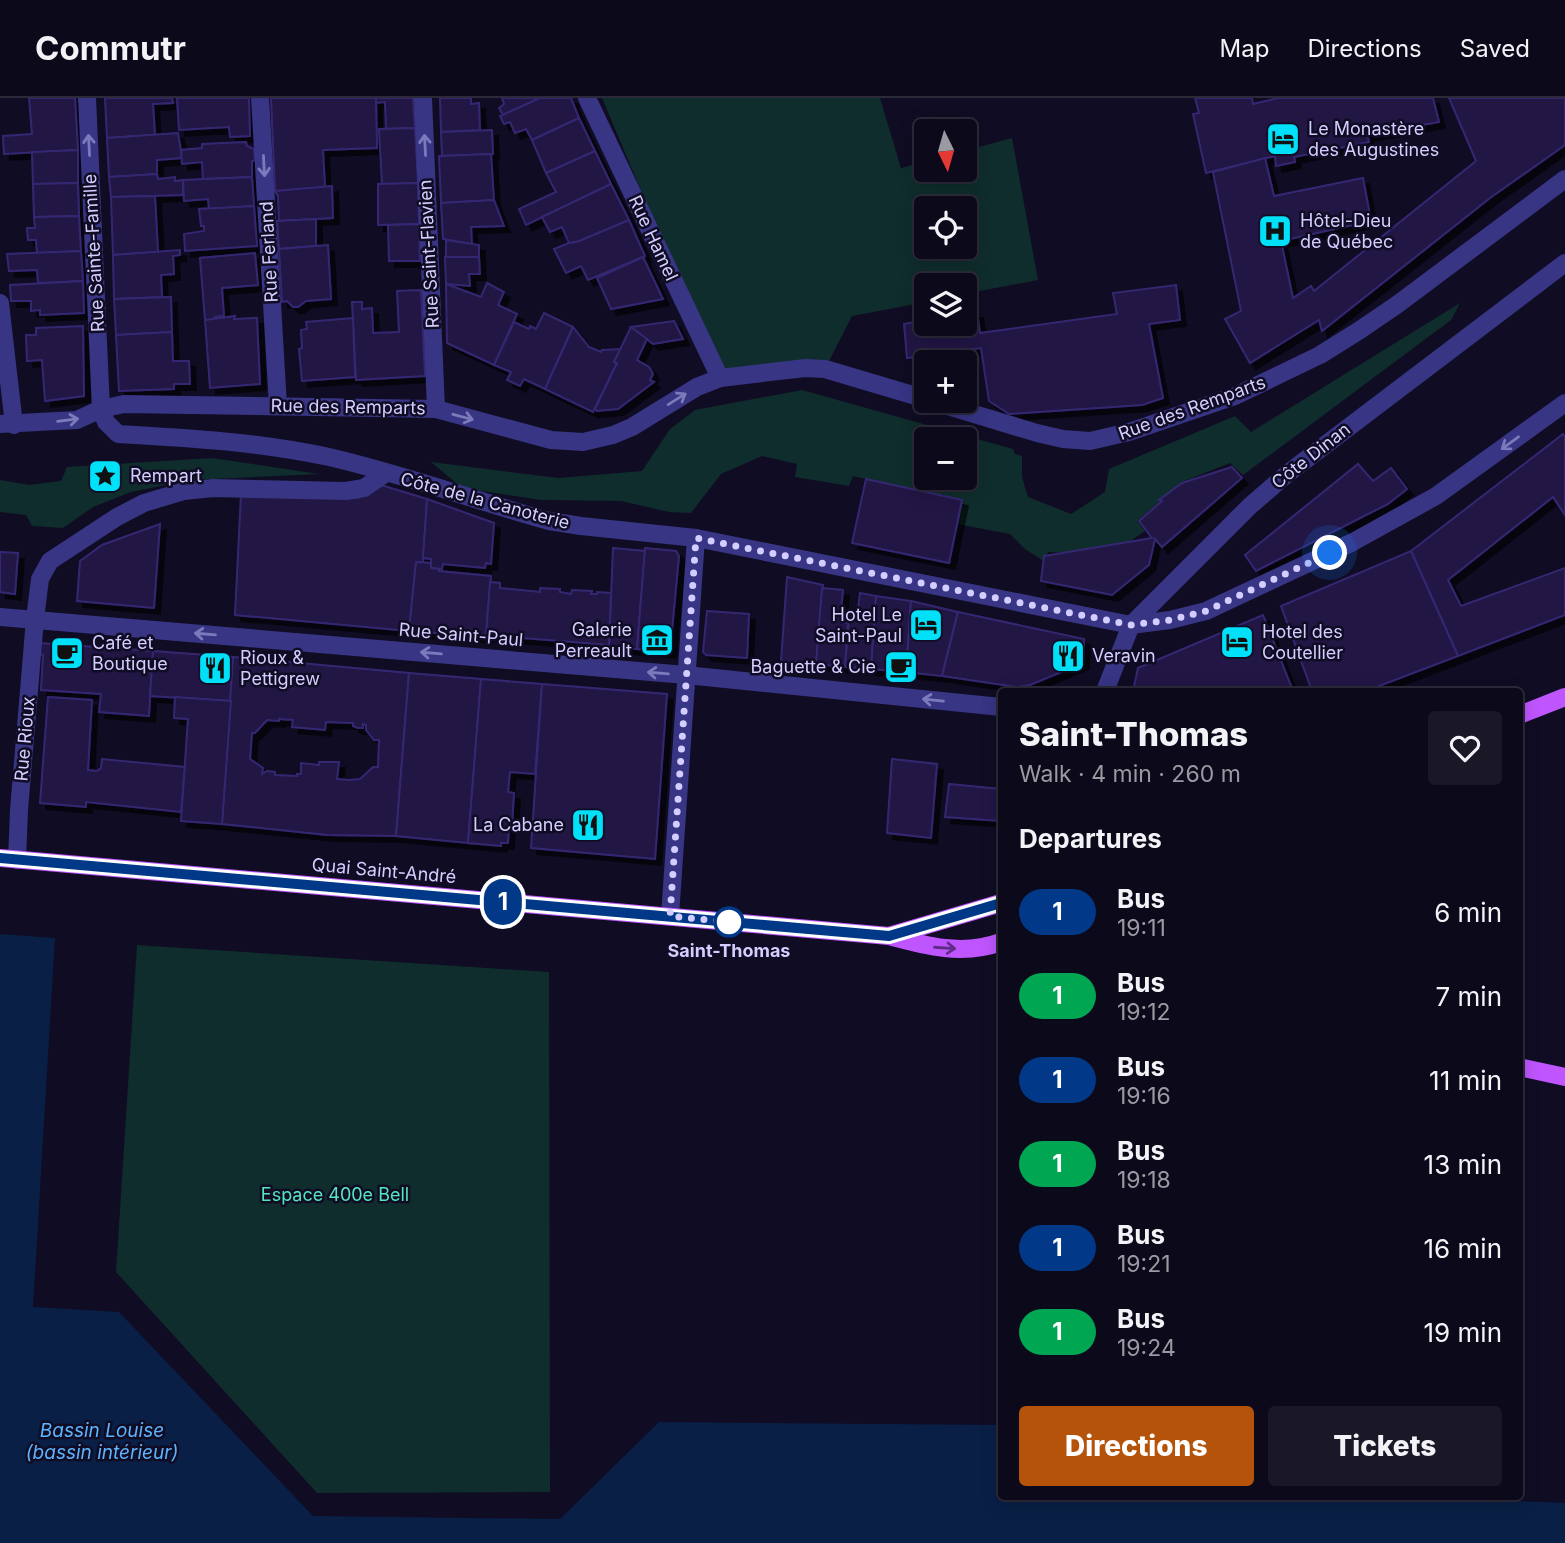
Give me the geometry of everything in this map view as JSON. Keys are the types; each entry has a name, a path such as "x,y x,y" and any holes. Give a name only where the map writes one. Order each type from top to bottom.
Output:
{"main road":[{"path":"1523,713 1565,696"},
{"name":"Quai Saint-André","path":"8,859 889,936 929,947 952,949 998,943"},
{"name":"Quai Saint-André","path":"889,936 998,904"},
{"path":"1523,1068 1565,1077"}],"street":[{"name":"Rue Sainte-Famille","path":"87,98 101,409"},
{"name":"Rue Ferland","path":"260,98 278,406"},
{"name":"Rue Saint-Flavien","path":"422,98 436,409"},
{"name":"Rue Hamel","path":"586,98 720,379"},
{"name":"Rue des Remparts","path":"971,413 1037,433 1090,441 1129,432 1224,400 1300,366 1360,330 1565,179"},
{"name":"Côte Dinan","path":"1106,688 1131,625 1231,524 1287,474 1565,264"},
{"path":"0,303 7,424"},
{"name":"Rue des Remparts","path":"7,424 77,420 101,409 124,404 436,409 551,440 583,442 632,427 697,387 720,379 804,368 825,369 914,395"},
{"name":"Côte de la Canoterie","path":"101,409 106,422 118,435 217,440 274,447 386,473 549,521 696,538 1131,625 1170,620 1206,611 1353,542 1436,496 1565,402"},
{"name":"Rue Rioux","path":"8,859 19,810 40,579 50,561 117,517 144,503 184,491 213,488 346,491 364,488 386,473"},
{"path":"670,916 696,538"},
{"name":"Rue Saint-Paul","path":"0,617 686,675 998,707"}],"green space":[{"path":"602,98 880,98 901,168 914,164 914,182 977,182 977,147 1012,138 1038,280 977,292 977,273 914,273 914,304 852,316 825,369 720,378"},
{"path":"1460,303 1451,320 1243,475 1230,463 1182,482 1137,521 1145,531 1114,552 1048,552 1045,562 1025,549 1010,534 957,524 961,500 916,490 977,490 977,439 1013,449 1015,454 1022,456 1022,477 1028,497 1071,514 1105,492 1109,469 1235,416 1251,432"},
{"path":"802,390 934,427 914,427 914,490 853,476 849,486 795,477 797,464 762,456 721,474 691,513 669,512 621,501 541,500 462,488 431,462 558,478 642,471 670,429 695,410"},
{"path":"212,458 319,474 191,480 131,492 93,507 63,528 32,526 26,515 0,512 0,480 29,485 61,481 67,467"},
{"name":"Espace 400e Bell","path":"137,945 549,972 550,1492 317,1493 116,1272"}],"water":[{"name":"Bassin Louise (bassin intérieur)","path":"0,934 55,938 33,1307 119,1312 313,1516 560,1519 659,1422 998,1425 998,1500 1496,1500 1565,1503 1565,1543 0,1543"}],"building":[{"path":"29,98 75,98 78,150 4,154 3,136 32,134"},
{"path":"105,98 172,98 173,103 153,104 155,135 107,138"},
{"path":"177,98 249,98 250,136 230,137 229,127 179,130"},
{"path":"271,98 376,98 377,148 323,150 325,187 275,191"},
{"path":"376,98 413,98 415,128 386,129 385,102 376,103"},
{"path":"440,98 471,98 471,104 479,103 480,130 441,132"},
{"path":"502,98 540,98 503,115 499,108 504,104"},
{"path":"540,98 571,98 579,118 532,140 526,129 515,133 510,122 504,124 500,116"},
{"name":"Le Monastère des Augustines","path":"1195,98 1252,98 1253,104 1278,98 1433,98 1439,122 1367,135 1369,142 1294,157 1295,162 1276,166 1275,156 1206,173 1193,114 1199,113"},
{"name":"Hôtel-Dieu de Québec","path":"1449,98 1565,98 1565,145 1490,198 1322,331 1319,320 1250,363 1225,319 1241,311 1213,172 1265,158 1274,196 1363,178 1371,221 1281,241 1293,298 1311,286 1314,291 1476,161"},
{"path":"579,118 595,151 546,173 532,140"},
{"path":"415,128 418,183 382,184 379,129"},
{"path":"492,130 493,154 442,156 441,132"},
{"path":"178,133 182,158 157,160 157,174 109,177 107,138"},
{"path":"246,142 247,146 254,149 252,177 203,179 202,162 182,164 181,150 202,148 202,144"},
{"path":"78,150 78,183 33,184 32,152"},
{"path":"595,151 611,184 526,225 519,209 556,192 546,173"},
{"path":"491,154 494,200 441,203 439,156"},
{"path":"157,174 158,179 175,177 175,181 183,180 183,195 111,197 109,177"},
{"path":"252,177 254,206 209,209 208,199 184,201 183,180"},
{"path":"78,183 79,216 34,217 33,184"},
{"path":"418,183 419,224 378,225 378,184"},
{"path":"611,184 629,220 577,242 569,243 562,227 550,232 542,217"},
{"path":"332,186 333,218 279,221 278,196 275,191"},
{"path":"155,196 158,252 113,255 111,197"},
{"path":"494,200 504,226 471,227 472,244 443,239 441,203"},
{"path":"254,206 257,246 185,251 184,234 204,231 199,209"},
{"path":"79,216 81,251 37,253 36,240 28,240 27,228 35,228 34,217"},
{"path":"316,219 316,246 279,249 277,221"},
{"path":"629,220 645,256 588,280 581,266 566,273 554,249"},
{"path":"419,224 420,261 389,261 388,225"},
{"path":"446,240 479,245 479,257 446,257"},
{"path":"328,245 331,299 306,301 298,307 293,307 287,301 282,302 279,249"},
{"path":"180,250 180,255 173,256 174,274 161,275 162,297 114,299 113,255"},
{"path":"81,251 83,281 38,283 37,270 9,271 7,254"},
{"path":"255,253 258,285 222,288 224,316 205,320 200,258"},
{"path":"445,257 479,257 480,274 469,274 470,286 446,284"},
{"path":"643,257 663,299 611,309 597,278"},
{"path":"83,281 84,313 40,315 40,310 31,311 31,301 11,301 10,285"},
{"path":"487,283 504,292 498,305 517,314 494,365 447,343 446,284 481,297"},
{"path":"1176,285 1180,320 1149,324 1163,398 1142,405 1009,414 989,401 981,348 914,350 914,357 907,358 904,324 914,322 914,336 977,336 977,312 980,333 1117,314 1113,293"},
{"path":"421,290 425,376 356,380 352,302 362,302 362,309 372,308 373,333 399,332 397,291"},
{"path":"171,297 172,332 116,335 114,299"},
{"path":"544,313 573,327 545,389 524,379 520,386 507,380 511,372 494,365 514,322 529,329 530,326 536,329"},
{"path":"235,316 234,319 257,318 260,384 210,388 205,320"},
{"path":"353,318 355,377 302,381 299,349 302,348 301,330 307,329 306,322"},
{"path":"674,321 683,339 653,344 631,327"},
{"path":"83,326 84,396 45,401 42,360 27,361 26,335 36,335 36,328"},
{"path":"573,327 589,347 601,352 621,349 593,412 545,389"},
{"path":"631,327 647,339 637,360 649,367 653,374 650,380 654,382 618,409 597,411 595,409 617,363 614,362"},
{"path":"172,332 173,361 189,361 190,384 174,384 174,389 119,391 116,335"},
{"path":"1563,434 1565,515 1553,497 1448,580 1461,606 1565,568 1565,615 1458,656 1411,551"},
{"path":"1358,464 1373,481 1391,468 1407,489 1388,504 1256,571 1245,555"},
{"path":"1232,467 1242,478 1162,547 1155,539 1149,565 1112,595 1041,581 1044,556 1152,538 1139,521 1162,501 1159,500 1182,483"},
{"path":"866,479 962,500 949,563 852,543"},
{"path":"381,485 427,499 423,562 416,562 409,631 235,615 241,494 358,498"},
{"path":"427,499 494,523 491,564 486,563 485,568 443,564 442,569 431,568 431,559 423,558"},
{"path":"160,524 154,608 77,601 80,561 102,545"},
{"path":"613,548 645,551 637,649 609,647"},
{"path":"645,548 676,551 679,556 670,652 637,649"},
{"path":"1411,551 1458,656 1374,688 1311,688 1281,606"},
{"path":"0,552 18,553 15,594 0,592"},
{"path":"416,562 431,563 431,568 439,571 491,576 486,637 409,631"},
{"path":"787,577 823,585 816,664 781,661"},
{"path":"490,582 500,583 500,588 540,592 540,588 560,589 560,592 571,594 572,590 592,591 591,594 611,593 609,645 486,635"},
{"path":"822,588 843,590 840,622 848,623 845,667 816,664"},
{"path":"860,593 876,596 871,669 845,667 849,617 857,618"},
{"path":"876,596 911,601 906,672 871,669"},
{"path":"911,601 958,612 942,676 906,672"},
{"path":"707,611 749,614 747,658 706,655 703,652"},
{"path":"958,612 1084,639 1083,663 1030,685 1017,687 942,676"},
{"name":"Hotel des Coutellier","path":"1263,615 1292,688 1134,688 1138,668"},
{"path":"39,643 153,651 149,716 99,712 101,694 41,690 43,655 38,654"},
{"path":"153,651 233,657 231,701 150,696"},
{"path":"233,657 409,673 396,836 327,835 222,824","holes":["267,720 293,720 292,727 325,730 326,722 353,723 353,726 358,728 366,725 366,730 374,740 379,740 378,767 373,767 360,779 349,780 337,779 339,762 319,762 319,765 301,763 301,774 297,776 275,775 275,772 267,771 262,774 263,768 250,759 252,733"]},
{"path":"409,673 481,679 468,843 396,836"},
{"path":"481,679 542,684 535,774 510,772 508,792 514,793 512,825 509,825 508,843 501,843 501,846 468,843"},
{"path":"542,684 667,694 655,859 531,848"},
{"path":"48,697 92,700 88,770 97,771 101,768 102,759 185,767 181,812 86,802 86,807 40,803"},
{"path":"175,697 231,701 222,824 181,821 188,719 174,718"},
{"path":"892,759 937,764 931,838 887,833"},
{"path":"949,784 998,789 998,821 945,817"}],"bus line":[{"name":"1","path":"0,858 889,936 998,904"}],"place":[{"name":"Le Monastère des Augustines","path":"1283,139"},
{"name":"Hôtel-Dieu de Québec","path":"1275,231"},
{"name":"Rempart","path":"105,476"},
{"name":"Hotel Le Saint-Paul","path":"926,625"},
{"name":"Galerie Perreault","path":"657,640"},
{"name":"Hotel des Coutellier","path":"1237,642"},
{"name":"Café et Boutique","path":"67,653"},
{"name":"Veravin","path":"1068,656"},
{"name":"Baguette & Cie","path":"901,667"},
{"name":"Rioux & Pettigrew","path":"215,668"},
{"name":"La Cabane","path":"588,825"},
{"name":"Saint-Thomas","path":"729,922"}],"route":[{"path":"729,922 670,916 696,538 1131,625 1170,620 1206,611 1330,553"}]}
